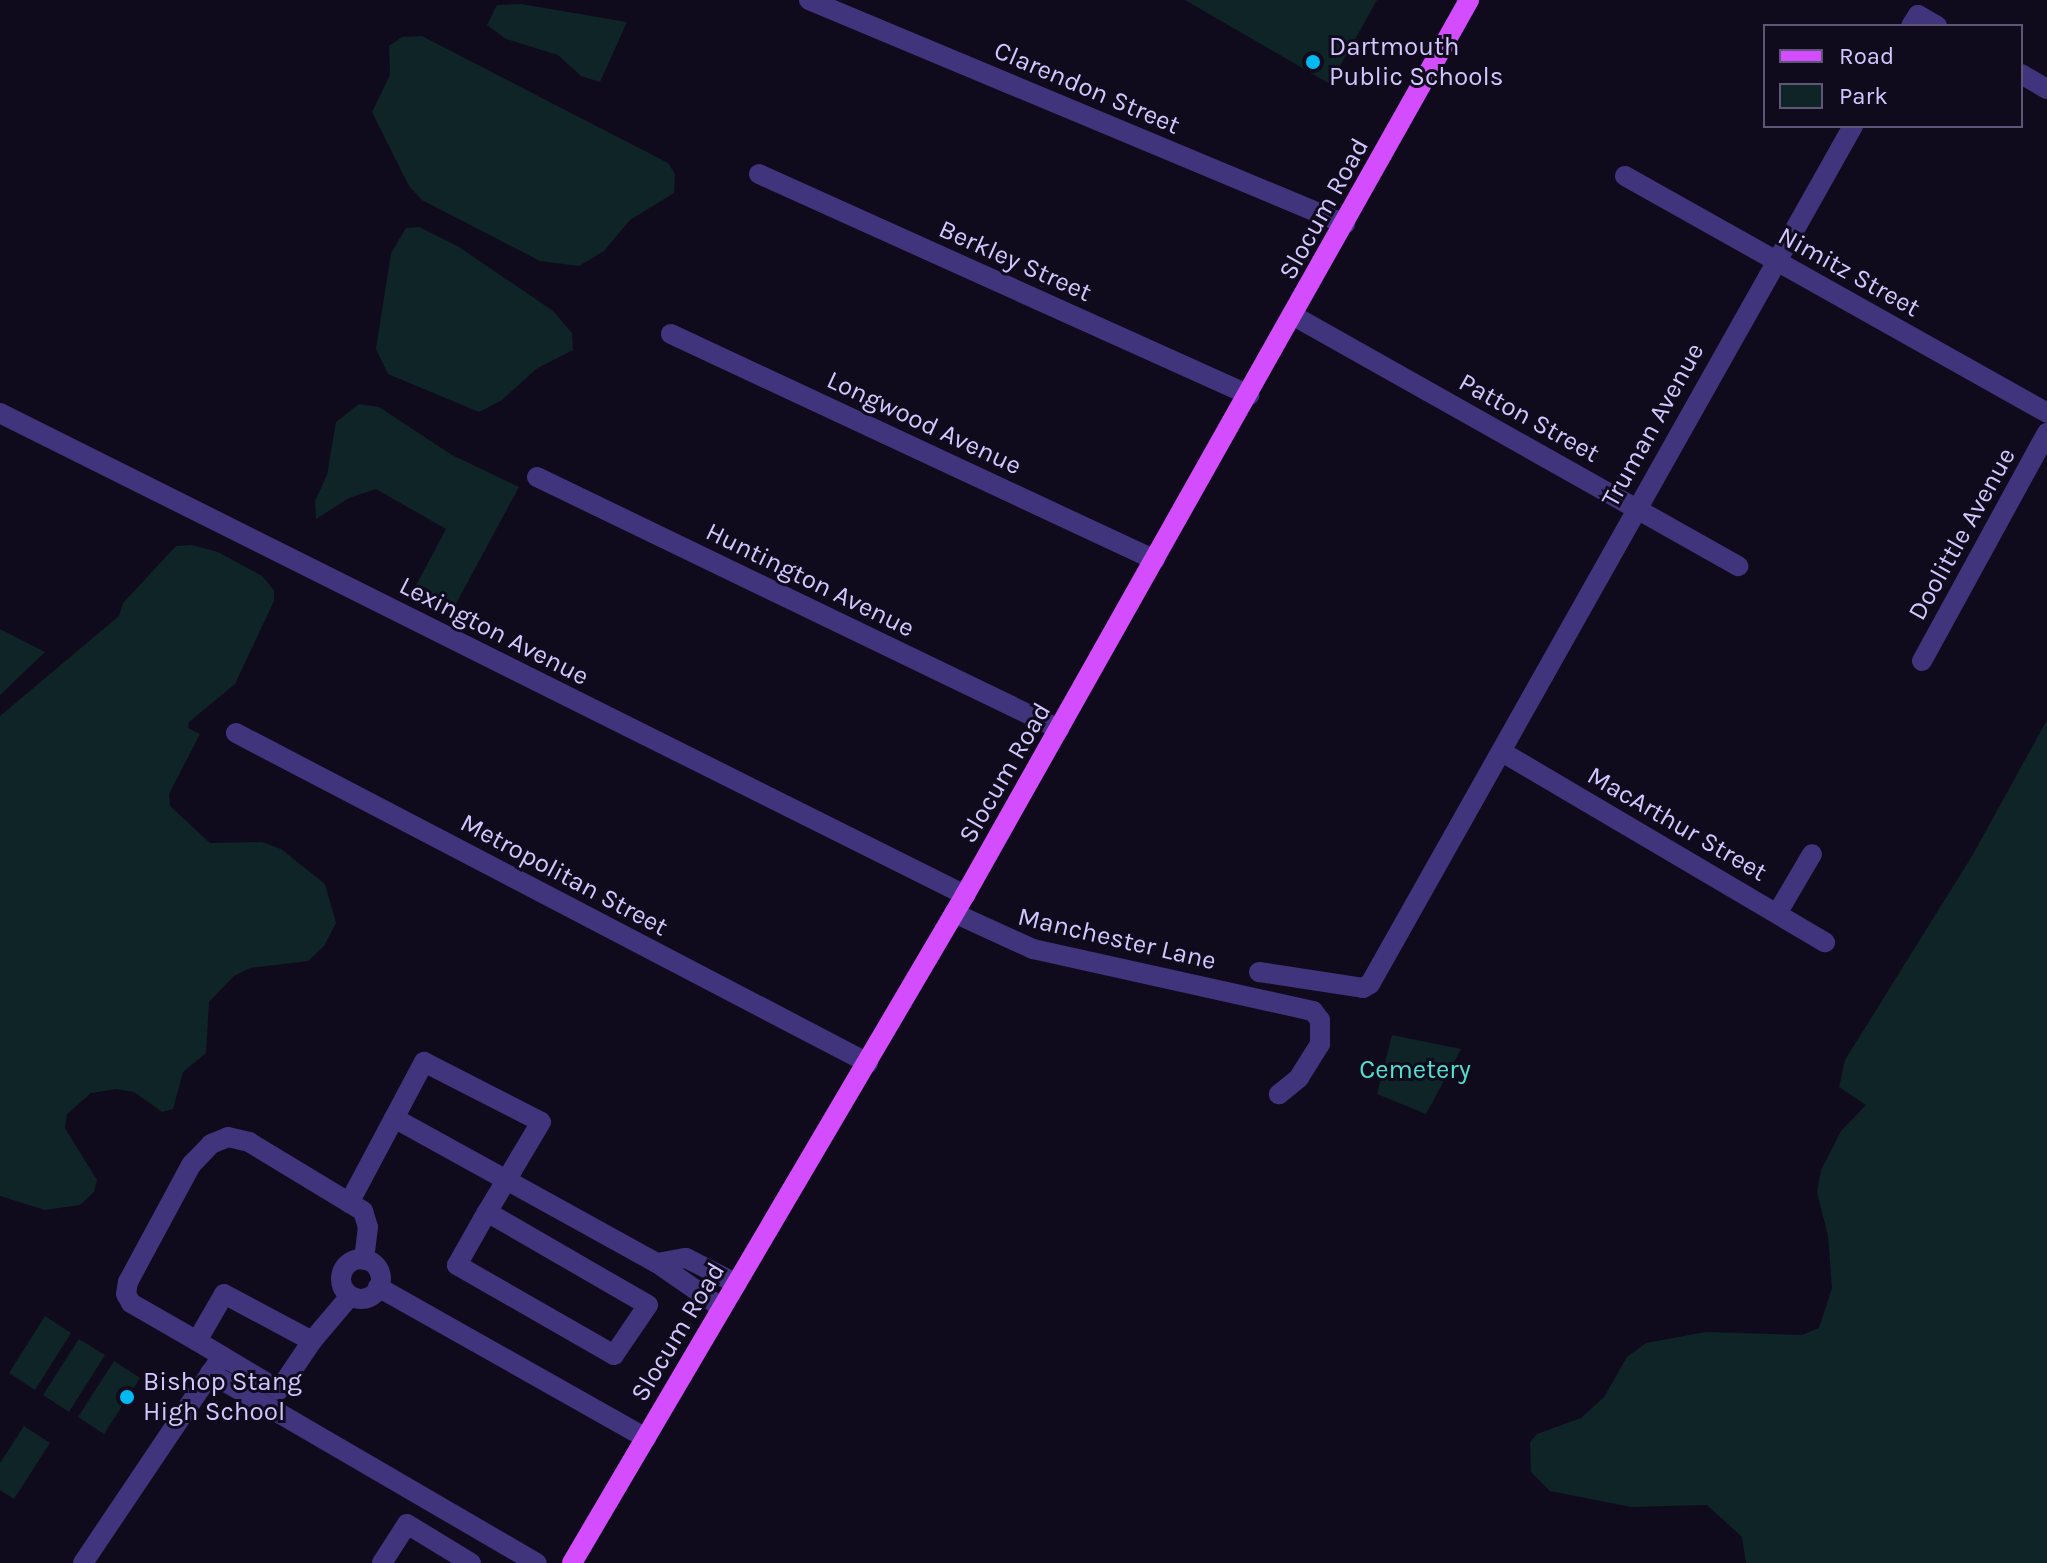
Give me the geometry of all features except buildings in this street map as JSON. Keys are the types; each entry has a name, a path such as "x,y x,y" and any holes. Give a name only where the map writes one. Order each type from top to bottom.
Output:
{"main road":[{"name":"Slocum Road","path":"572,1563 965,895 1294,316 1469,0"}],"street":[{"name":"Clarendon Street","path":"809,0 1345,224"},
{"path":"2023,75 2047,89"},
{"name":"Truman Avenue","path":"1259,972 1363,988 1370,984 1774,260 1852,128"},
{"name":"Berkley Street","path":"759,174 1249,395"},
{"name":"Nimitz Street","path":"1625,176 2047,413"},
{"name":"Patton Street","path":"1294,316 1738,566"},
{"name":"Longwood Avenue","path":"671,334 1155,560"},
{"name":"Lexington Avenue","path":"0,413 965,895"},
{"name":"Doolittle Avenue","path":"1922,661 2047,433"},
{"name":"Huntington Avenue","path":"537,477 1059,729"},
{"name":"Metropolitan Street","path":"236,733 868,1063"},
{"name":"MacArthur Street","path":"1502,752 1825,942"},
{"path":"1778,912 1812,854"},
{"name":"Manchester Lane","path":"954,913 1033,949 1304,1006 1320,1020 1320,1044 1310,1063 1279,1094"},
{"path":"349,1203 424,1062 541,1122 487,1212 457,1265 614,1355 648,1305 487,1212"},
{"path":"394,1118 657,1263 722,1308"},
{"path":"350,1296 312,1341 279,1390 131,1303 126,1294 128,1282 191,1165 211,1144 228,1137 249,1142 363,1211 368,1227 364,1260"},
{"path":"657,1263 686,1258 737,1284"},
{"path":"364,1260 378,1269 378,1287 363,1299 350,1296 342,1285 342,1272 350,1262 364,1260"},
{"path":"378,1287 646,1438"},
{"path":"197,1341 224,1294 312,1341"},
{"path":"87,1562 222,1356"},
{"path":"210,1373 537,1563"},
{"path":"382,1563 407,1524 471,1563"}],"green space":[{"path":"1185,0 1377,0 1330,84"},
{"path":"521,4 627,22 600,82 581,76 558,55 506,39 487,25 497,5"},
{"path":"422,36 668,163 675,174 674,193 630,220 604,251 579,266 540,261 422,200 409,186 372,112 390,75 389,46 402,37"},
{"path":"419,227 459,247 553,311 572,333 573,350 536,369 502,400 479,412 388,374 376,349 391,253 406,228"},
{"path":"359,404 379,407 452,455 519,487 452,611 413,591 446,529 376,489 349,498 316,519 315,501 327,475 336,422"},
{"path":"192,545 218,552 262,576 274,590 274,601 235,684 189,722 188,728 200,734 169,794 170,806 210,843 262,842 281,849 325,884 336,923 324,946 308,961 250,968 234,976 209,1002 206,1053 183,1072 173,1109 162,1112 134,1092 116,1089 91,1093 67,1114 65,1128 97,1180 94,1192 80,1205 45,1210 0,1196 0,716 119,616 123,603 176,546"},
{"path":"0,629 45,652 0,695"},
{"path":"2047,720 2047,1563 1746,1563 1742,1537 1707,1505 1631,1507 1550,1491 1531,1472 1530,1442 1537,1434 1581,1418 1604,1397 1627,1357 1646,1343 1706,1332 1802,1335 1819,1328 1832,1288 1828,1236 1817,1192 1821,1170 1841,1131 1866,1105 1839,1087 1845,1060 1972,856"},
{"name":"Cemetery","path":"1392,1035 1461,1049 1426,1114 1377,1094"},
{"path":"45,1316 71,1333 35,1390 9,1373"},
{"path":"79,1339 105,1355 69,1412 43,1395"},
{"path":"114,1361 140,1378 104,1434 78,1417"},
{"path":"24,1426 50,1443 14,1499 0,1490 0,1463"}],"place":[{"name":"Dartmouth Public Schools","path":"1313,62"},
{"name":"Bishop Stang High School","path":"127,1397"}]}
